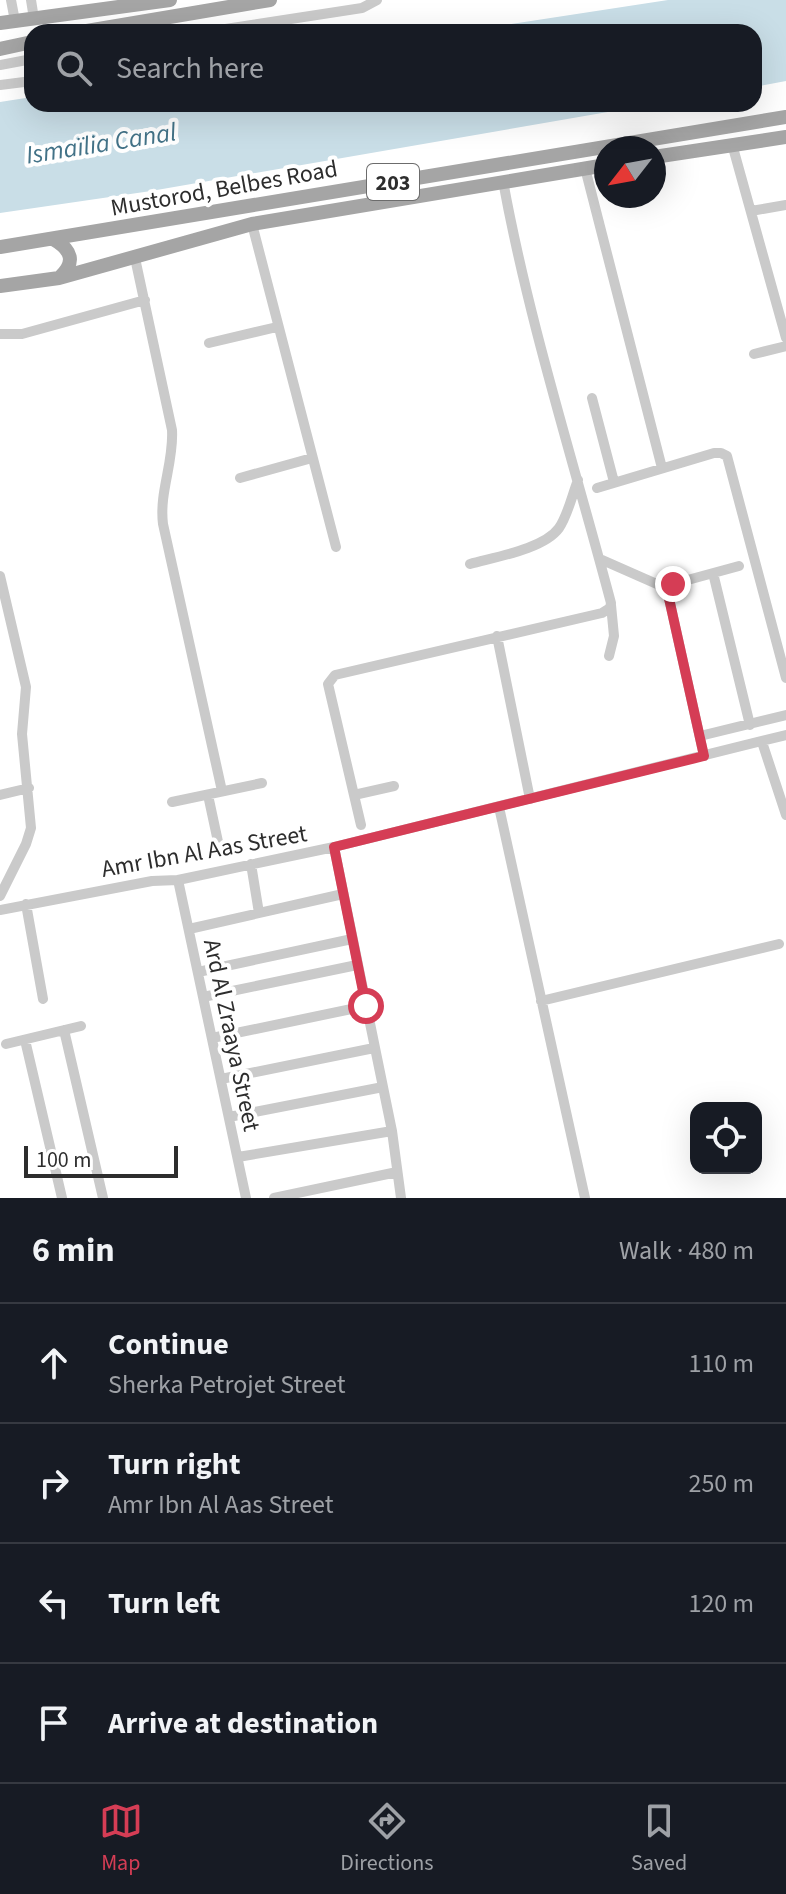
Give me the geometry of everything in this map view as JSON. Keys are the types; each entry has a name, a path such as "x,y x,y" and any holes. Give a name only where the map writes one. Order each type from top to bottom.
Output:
{"main road":[{"path":"8,22 104,5 170,0"},
{"path":"128,24 270,0"},
{"path":"0,49 24,44"},
{"name":"Mustorod, Belbes Road","path":"0,247 786,117"},
{"path":"666,155 786,137"},
{"name":"Mustorod, Belbes Road","path":"0,286 59,278 252,224 594,167"},
{"path":"53,239 69,251 72,260 59,278"}],"street":[{"path":"8,22 11,0"},
{"path":"31,0 34,19"},
{"path":"258,24 362,8 377,0"},
{"path":"0,65 24,60"},
{"path":"0,85 24,82"},
{"path":"732,144 786,338"},
{"path":"585,168 662,468"},
{"path":"503,181 511,225 611,603 614,636 609,656"},
{"path":"751,211 786,205"},
{"path":"252,224 336,547"},
{"path":"135,258 172,430 172,451 162,505 163,524 222,791"},
{"path":"0,334 22,334 145,300"},
{"path":"209,343 277,327"},
{"path":"754,354 786,346"},
{"path":"592,398 614,482"},
{"path":"597,488 717,452 729,459 786,678"},
{"path":"240,478 312,458"},
{"path":"470,564 549,538 562,522 578,478"},
{"path":"600,559 651,583 666,585 739,566"},
{"path":"713,573 750,725"},
{"path":"0,576 26,687 22,734 31,828 0,896"},
{"path":"666,585 704,756"},
{"path":"361,825 328,684 330,679 335,675 602,613 610,608 611,603"},
{"path":"497,636 530,799"},
{"path":"700,736 786,715"},
{"name":"Amr Ibn Al Aas Street","path":"0,910 152,881 178,880 334,847 786,735"},
{"path":"762,742 786,815"},
{"path":"172,802 262,783"},
{"path":"354,795 394,786"},
{"path":"0,795 29,788"},
{"path":"208,795 220,851"},
{"path":"499,807 585,1198"},
{"path":"334,847 392,1131 401,1198"},
{"path":"251,864 259,913"},
{"name":"Ard Al Zraaya Street","path":"178,880 246,1198"},
{"path":"189,929 343,894"},
{"path":"26,904 43,999"},
{"path":"198,972 352,939"},
{"path":"541,1001 779,944"},
{"path":"203,997 357,965"},
{"path":"212,1038 366,1006"},
{"path":"6,1044 81,1026"},
{"path":"64,1030 103,1198"},
{"path":"25,1040 62,1198"},
{"path":"221,1079 374,1048"},
{"path":"229,1117 383,1087"},
{"path":"238,1157 392,1131"},
{"path":"274,1198 397,1172"}],"water":[{"path":"668,0 786,0 786,81 762,86 762,24 510,24"},
{"name":"Ismaïlia Canal","path":"24,98 24,112 608,112 151,191 0,213 0,102"}],"route":[{"path":"366,1006 334,847 704,756 666,585 673,584"}]}
